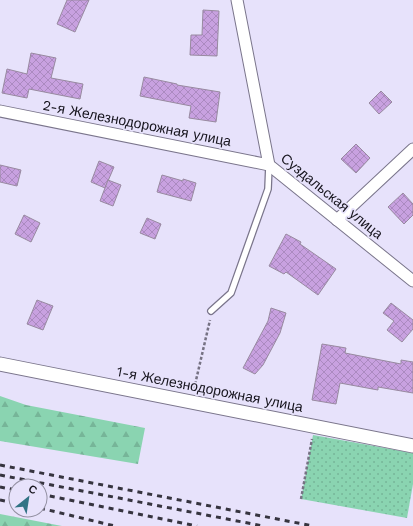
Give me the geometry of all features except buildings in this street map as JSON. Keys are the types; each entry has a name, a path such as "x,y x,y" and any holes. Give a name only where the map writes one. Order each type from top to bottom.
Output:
{"street":[{"name":"Суздальская улица","path":"237,0 269,165 413,281"},
{"name":"2-я Железнодорожная улица","path":"0,111 269,165"},
{"path":"338,220 413,149"},
{"name":"1-я Железнодорожная улица","path":"0,364 235,413 413,446"}],"lane":[{"path":"211,311 231,293 268,189 269,165"}],"path":[{"path":"194,389 211,311"},
{"path":"301,499 313,435"}],"green space":[{"path":"0,396 26,405 145,428 138,464 0,441"},
{"path":"313,435 413,453 413,484 407,518 301,499"},
{"path":"0,514 8,516 8,518 21,518 62,526 0,526"}],"railway":[{"path":"0,465 313,526"},
{"path":"0,475 263,526"},
{"path":"0,487 8,488"},
{"path":"48,496 197,526"},
{"path":"0,500 8,502"},
{"path":"48,510 115,526"}]}
